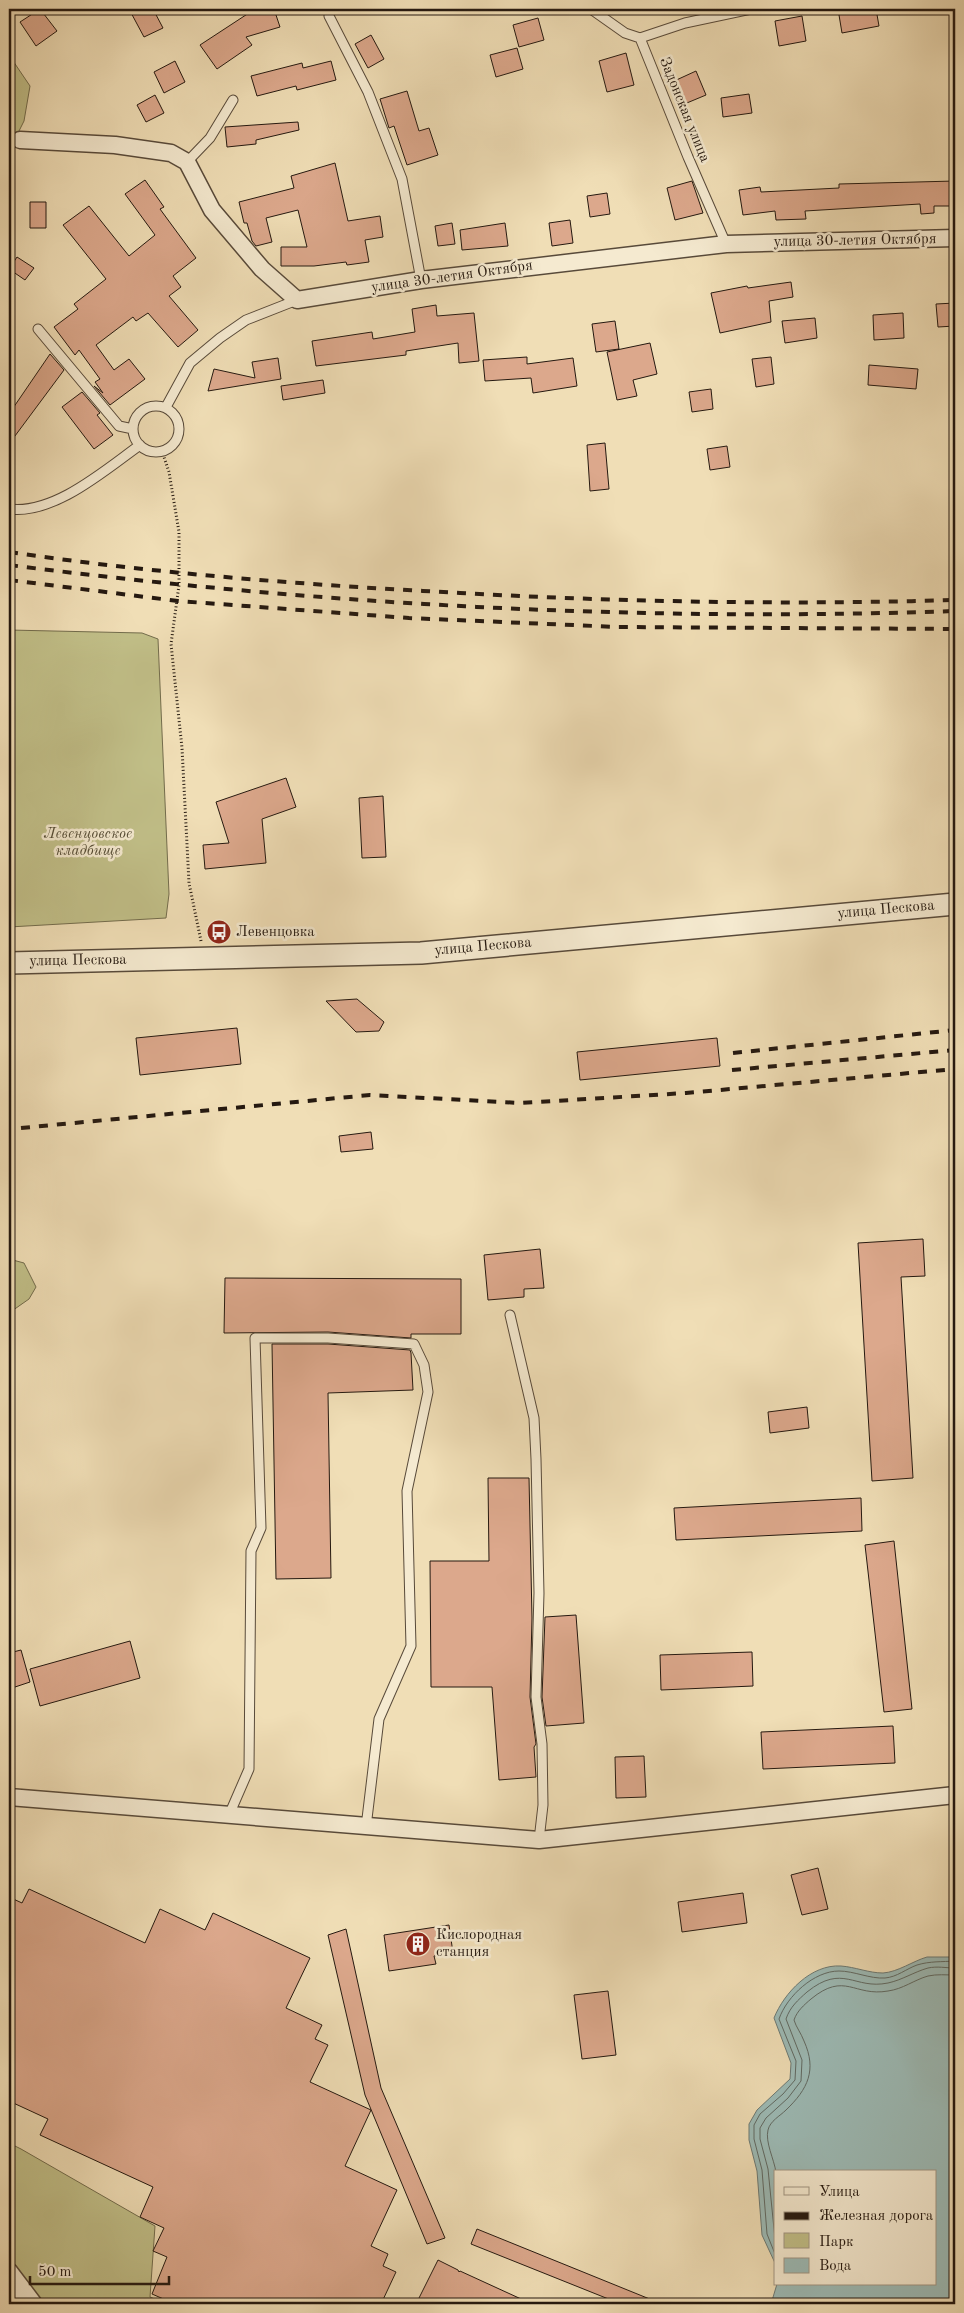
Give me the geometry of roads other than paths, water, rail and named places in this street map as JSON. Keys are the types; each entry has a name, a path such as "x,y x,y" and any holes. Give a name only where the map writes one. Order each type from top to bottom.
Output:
{"street":[{"path":"20,140 116,145 171,153 187,162 212,210 262,269 297,300"},
{"name":"улица 30-летия Октября","path":"297,300 421,280 726,244 955,238"},
{"name":"улица Пескова","path":"9,963 421,953 955,904"},
{"path":"9,1797 539,1840 955,1796"},
{"path":"9,2271 34,2304"},
{"path":"9,2300 23,2291"}],"lane":[{"path":"591,9 625,33 640,38 685,23 751,9"},
{"path":"329,16 368,92 402,179 421,280"},
{"name":"Задонская улица","path":"640,38 688,157 726,244"},
{"path":"187,162 210,138 233,100"},
{"path":"166,408 190,363 220,338 246,320 297,300"},
{"path":"38,329 119,426 133,429"},
{"path":"157,406 166,408 173,413 178,421 179,431 176,440 170,447 154,452 140,445 135,438 133,429 135,420 140,412 148,407 157,406"},
{"path":"9,509 16,510 47,504 79,488 140,445"},
{"path":"510,1315 534,1418 538,1593 536,1697 542,1744 542,1805 539,1840"},
{"path":"229,1815 249,1769 251,1551 261,1528 255,1338 328,1338 414,1344 424,1365 428,1392 407,1490 411,1646 379,1719 366,1827"}],"water":[{"path":"927,1957 955,1957 955,2304 771,2304 776,2286 936,2286 936,2170 774,2170 774,2261 762,2235 757,2171 749,2140 749,2124 757,2110 790,2079 791,2063 774,2018 784,1999 792,1990 809,1975 830,1967 841,1966 883,1973 894,1971"}],"railway":[{"path":"9,552 177,573 460,593 708,602 955,600"},
{"path":"9,565 245,591 481,607 718,614 837,614 955,611"},
{"path":"9,580 178,601 409,618 618,627 955,629"},
{"path":"733,1053 955,1030"},
{"path":"732,1070 955,1050"},
{"path":"21,1128 370,1095 521,1103 686,1093 955,1069"}],"place":[{"name":"Левенцовка","path":"219,932"},
{"name":"Кислородная станция","path":"418,1944"}],"park label":[{"name":"Левенцовское кладбище","path":"88,842"}]}
